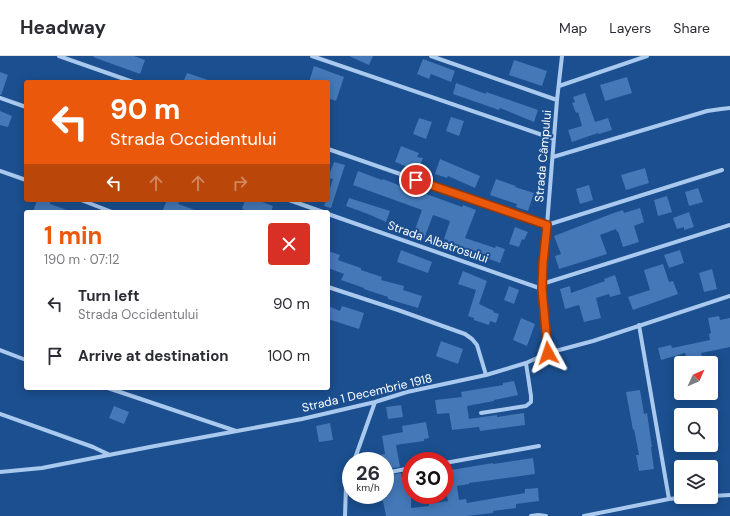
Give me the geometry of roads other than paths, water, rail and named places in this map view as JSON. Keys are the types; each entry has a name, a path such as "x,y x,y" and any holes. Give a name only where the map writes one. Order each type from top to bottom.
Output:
{"street":[{"path":"59,56 127,80"},
{"path":"312,56 554,139"},
{"path":"431,56 557,100"},
{"name":"Strada Câmpului","path":"548,353 542,284 562,56"},
{"path":"559,86 647,56"},
{"path":"0,98 24,106"},
{"path":"553,157 707,110 730,108"},
{"path":"330,151 547,225 722,170"},
{"path":"0,171 24,179"},
{"path":"86,202 107,210"},
{"path":"295,202 317,210"},
{"name":"Strada Albatrosului","path":"330,215 542,289"},
{"path":"542,284 730,225"},
{"path":"330,288 465,334 477,345 486,375"},
{"name":"Strada 1 Decembrie 1918","path":"0,472 42,468 302,419 375,402 407,392 486,375 526,363 548,353 592,341 730,296"},
{"path":"639,326 669,499"},
{"path":"0,350 24,359"},
{"path":"481,413 526,406 531,402 532,396 526,363"},
{"path":"114,390 237,431"},
{"path":"357,452 375,402"},
{"path":"0,414 93,447 110,455"},
{"path":"454,461 539,446"},
{"path":"718,496 730,495"},
{"path":"584,516 674,499"},
{"path":"345,504 345,516"},
{"path":"531,516 546,516"}]}
